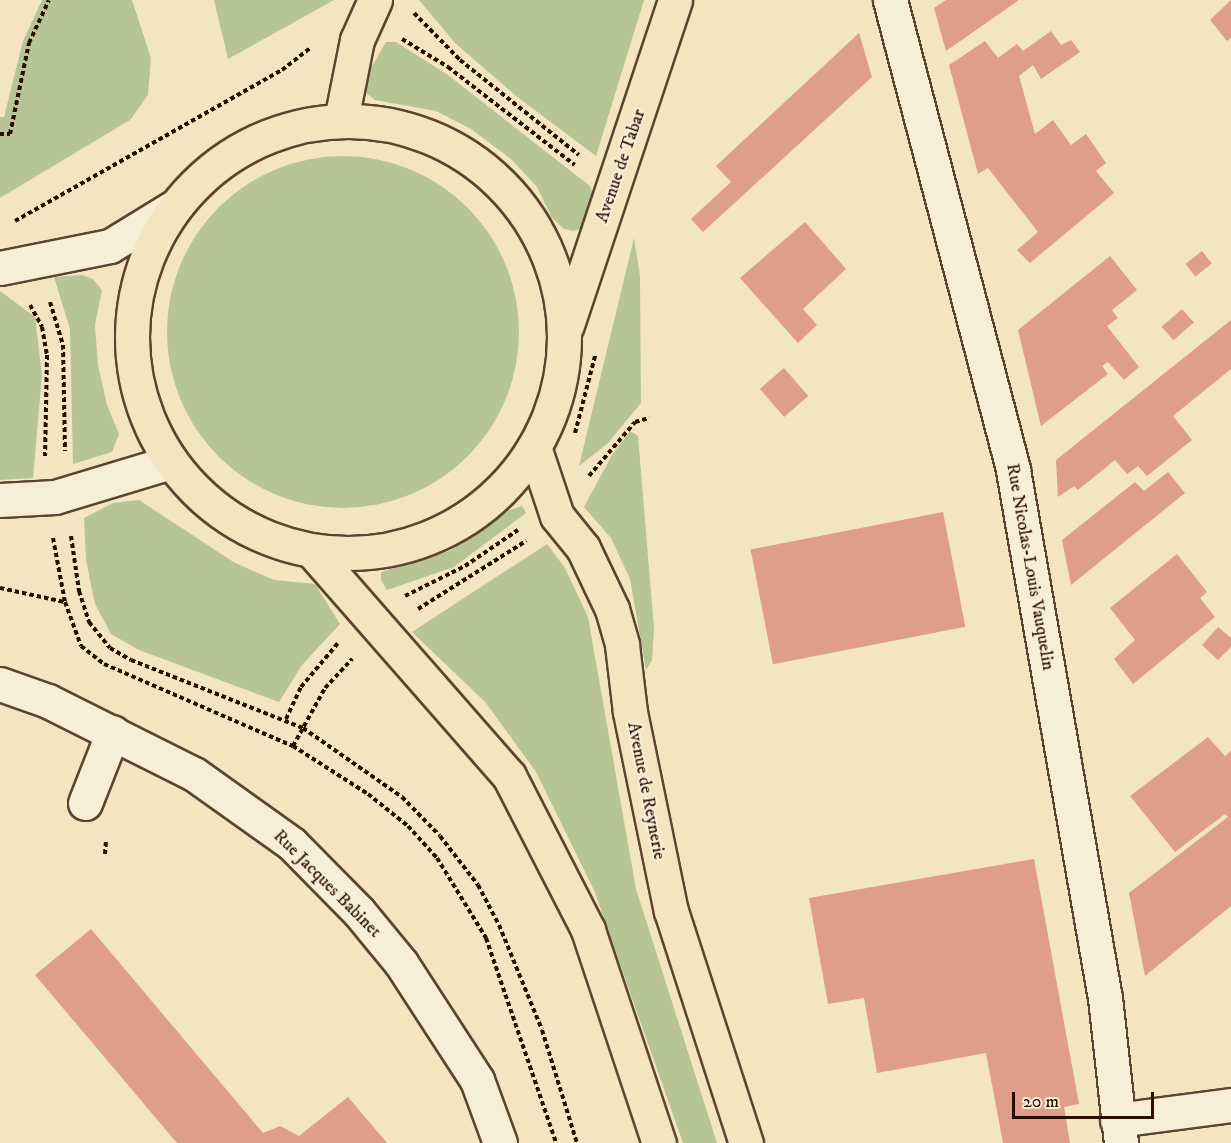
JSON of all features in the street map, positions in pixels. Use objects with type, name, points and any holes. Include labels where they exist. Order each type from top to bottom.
[{"type":"main road","points":[[341,120],[357,40],[375,0]]},
{"type":"main road","name":"Avenue de Tabar","points":[[565,332],[675,0]]},
{"type":"main road","points":[[341,120],[408,128],[471,158],[497,179],[520,205],[548,254],[561,298],[565,332],[557,392],[534,447],[491,500],[460,523],[425,539],[388,550],[351,554],[312,551],[280,544],[244,528],[192,488],[171,462],[141,401],[131,335],[143,268],[174,207],[226,158],[262,138],[300,126],[341,120]]},
{"type":"main road","name":"Avenue de Reynerie","points":[[534,447],[555,507],[584,548],[612,609],[622,645],[630,712],[671,911],[746,1143]]},
{"type":"main road","points":[[312,551],[378,623],[509,776],[546,842],[588,930],[659,1143]]},
{"type":"street","name":"Rue Nicolas-Louis Vauquelin","points":[[890,0],[1013,470],[1105,998],[1119,1132]]},
{"type":"street","points":[[13,265],[110,246],[174,207]]},
{"type":"street","points":[[0,500],[55,496],[171,462]]},
{"type":"street","name":"Rue Jacques Babinet","points":[[0,684],[48,701],[194,774],[292,844],[359,912],[401,963],[471,1071],[500,1143]]},
{"type":"street","points":[[85,803],[113,732]]},
{"type":"street","points":[[1119,1132],[1231,1105]]},
{"type":"path","points":[[0,134],[10,134],[29,42],[50,0]]},
{"type":"path","points":[[411,8],[427,30],[459,60],[615,183]]},
{"type":"path","points":[[12,223],[13,265],[42,327],[47,356],[55,496],[79,591],[97,634],[131,660],[286,719],[303,728],[402,797],[440,836],[478,885],[499,925],[543,1030],[577,1143]]},
{"type":"path","points":[[13,265],[58,319],[63,345],[55,496]]},
{"type":"path","points":[[293,746],[325,688],[378,623],[507,555],[635,422],[649,418]]},
{"type":"path","points":[[286,719],[301,687],[322,660],[555,507]]},
{"type":"path","points":[[0,588],[65,602]]},
{"type":"green space","points":[[42,0],[132,0],[151,58],[148,95],[130,120],[0,198],[0,117],[4,117],[23,41]]},
{"type":"green space","points":[[214,0],[334,0],[228,59]]},
{"type":"green space","points":[[419,0],[644,0],[596,156],[516,96],[455,43]]},
{"type":"green space","points":[[386,42],[396,42],[448,75],[590,186],[594,197],[583,228],[573,231],[564,229],[552,218],[537,187],[511,159],[471,129],[436,111],[375,100],[366,93],[368,73]]},
{"type":"green space","points":[[343,156],[377,159],[410,169],[455,196],[479,220],[506,265],[516,298],[519,332],[516,366],[506,399],[479,444],[455,468],[410,495],[377,505],[343,508],[309,505],[276,495],[231,468],[207,444],[180,399],[170,366],[167,332],[170,298],[180,265],[207,220],[231,196],[276,169],[309,159]]},
{"type":"green space","points":[[634,238],[640,276],[641,403],[608,443],[579,466]]},
{"type":"green space","points":[[82,275],[93,279],[102,290],[95,325],[98,365],[107,405],[119,434],[112,452],[73,464],[70,329],[54,277]]},
{"type":"green space","points":[[0,291],[35,317],[42,375],[33,478],[0,480]]},
{"type":"green space","points":[[630,431],[638,436],[654,629],[652,660],[646,670],[630,579],[611,538],[584,507],[612,455]]},
{"type":"green space","points":[[139,500],[235,563],[274,580],[315,584],[340,624],[302,665],[279,702],[139,650],[111,634],[95,604],[86,560],[84,518],[113,503]]},
{"type":"green space","points":[[522,506],[526,513],[454,567],[387,590],[381,580],[381,572],[450,551],[507,511]]},
{"type":"green space","points":[[547,544],[565,568],[588,617],[636,889],[717,1143],[683,1143],[594,890],[536,772],[486,703],[412,632]]},
{"type":"building","points":[[946,0],[1019,0],[946,51],[934,8]]},
{"type":"building","points":[[1231,0],[1231,38],[1227,41],[1210,20]]},
{"type":"building","points":[[1051,31],[1061,45],[1071,40],[1080,52],[1041,79],[1033,65],[1019,76],[1035,134],[1053,120],[1071,145],[1086,134],[1106,163],[1096,171],[1114,193],[1030,263],[1017,250],[1038,232],[988,168],[978,174],[949,65],[985,41],[998,58],[1017,44],[1023,51]]},
{"type":"building","points":[[859,33],[872,77],[703,232],[691,219],[731,182],[716,166]]},
{"type":"building","points":[[805,222],[846,269],[803,309],[817,325],[798,343],[740,278]]},
{"type":"building","points":[[1202,251],[1212,264],[1195,277],[1185,264]]},
{"type":"building","points":[[1110,256],[1137,290],[1112,310],[1118,318],[1107,326],[1139,367],[1124,380],[1108,362],[1102,366],[1108,374],[1041,426],[1018,330]]},
{"type":"building","points":[[1182,309],[1194,323],[1173,340],[1162,327]]},
{"type":"building","points":[[1231,320],[1231,369],[1173,416],[1192,440],[1147,476],[1138,466],[1127,474],[1115,460],[1078,490],[1074,486],[1058,497],[1056,460]]},
{"type":"building","points":[[784,368],[808,396],[784,417],[760,389]]},
{"type":"building","points":[[1168,472],[1185,493],[1071,585],[1062,540],[1135,482],[1144,491]]},
{"type":"building","points":[[943,512],[965,627],[773,664],[751,549]]},
{"type":"building","points":[[1177,554],[1207,592],[1200,598],[1215,617],[1133,684],[1114,659],[1135,640],[1110,608]]},
{"type":"building","points":[[1218,627],[1231,638],[1231,647],[1218,660],[1202,645]]},
{"type":"building","points":[[1208,737],[1225,756],[1231,751],[1231,906],[1145,976],[1129,893],[1228,817],[1225,814],[1175,852],[1130,796]]},
{"type":"building","points":[[1034,859],[1079,1104],[1064,1107],[1070,1143],[1003,1143],[986,1053],[877,1073],[864,998],[828,1004],[809,898]]},
{"type":"building","points":[[91,929],[263,1133],[280,1126],[299,1136],[348,1097],[387,1143],[177,1143],[35,975]]}]
